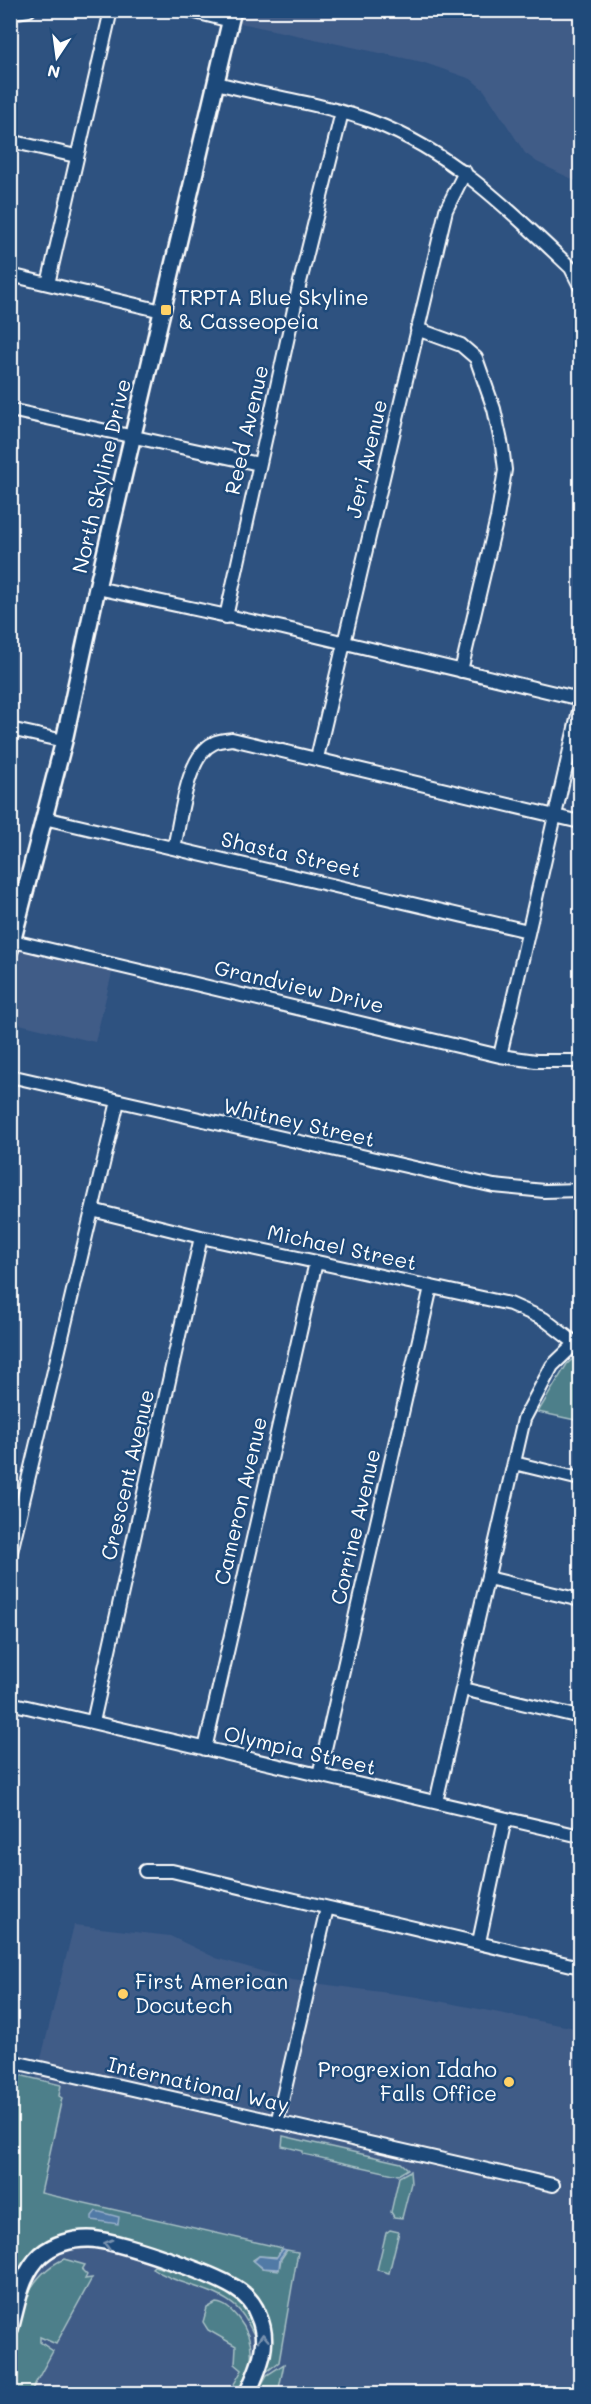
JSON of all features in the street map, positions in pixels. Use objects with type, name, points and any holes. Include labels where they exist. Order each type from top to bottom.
[{"type":"main road","name":"North Skyline Drive","points":[[11,944],[64,741],[232,16]]},
{"type":"main road","points":[[10,2329],[27,2272],[42,2254],[56,2246],[75,2240],[91,2239],[119,2246],[195,2269],[237,2289],[246,2297],[262,2325],[264,2344],[261,2362],[247,2394]]},
{"type":"street","points":[[10,13],[29,10]]},
{"type":"street","points":[[48,284],[111,10]]},
{"type":"street","points":[[187,10],[232,16]]},
{"type":"street","points":[[217,83],[342,112],[401,134],[465,171],[571,268],[580,285]]},
{"type":"street","name":"Reed Avenue","points":[[225,616],[300,282],[342,112]]},
{"type":"street","points":[[10,141],[76,156]]},
{"type":"street","name":"Jeri Avenue","points":[[318,758],[446,210],[465,171]]},
{"type":"street","points":[[10,275],[162,311]]},
{"type":"street","points":[[417,329],[461,345],[476,358],[494,409],[503,454],[505,470],[497,518],[461,671]]},
{"type":"street","points":[[10,410],[259,464]]},
{"type":"street","points":[[98,588],[580,699]]},
{"type":"street","points":[[500,1056],[580,706]]},
{"type":"street","points":[[10,729],[64,741]]},
{"type":"street","points":[[174,847],[192,767],[200,755],[213,743],[232,739],[580,822]]},
{"type":"street","name":"Shasta Street","points":[[44,818],[528,931]]},
{"type":"street","name":"Grandview Drive","points":[[11,944],[500,1056],[536,1061],[580,1061]]},
{"type":"street","name":"Whitney Street","points":[[10,1076],[494,1186],[544,1191],[580,1190]]},
{"type":"street","points":[[10,1556],[118,1101]]},
{"type":"street","name":"Michael Street","points":[[92,1210],[201,1237],[525,1309],[578,1341]]},
{"type":"street","name":"Crescent Avenue","points":[[93,1722],[201,1237]]},
{"type":"street","name":"Cameron Avenue","points":[[205,1749],[316,1262]]},
{"type":"street","name":"Corrine Avenue","points":[[319,1775],[431,1287]]},
{"type":"street","points":[[436,1802],[524,1419],[533,1397],[552,1366],[578,1341]]},
{"type":"street","points":[[514,1463],[580,1479]]},
{"type":"street","points":[[488,1578],[580,1600]]},
{"type":"street","points":[[462,1689],[580,1717]]},
{"type":"street","name":"Olympia Street","points":[[10,1703],[580,1836]]},
{"type":"street","points":[[479,1942],[505,1819]]},
{"type":"street","points":[[145,1871],[172,1871],[580,1967]]},
{"type":"street","points":[[277,2123],[327,1908]]},
{"type":"street","name":"International Way","points":[[10,2061],[553,2185]]},
{"type":"shaded area","points":[[233,10],[580,11],[580,183],[537,162],[525,153],[484,90],[471,79],[422,62],[231,21]]},
{"type":"shaded area","points":[[11,940],[114,965],[95,1042],[11,1022]]},
{"type":"shaded area","points":[[74,1925],[170,1936],[216,1958],[292,1980],[418,1997],[580,2029],[580,2393],[11,2394],[11,2073],[36,2079]]},
{"type":"shaded area","points":[[96,2211],[119,2217],[118,2224],[92,2220]]},
{"type":"shaded area","points":[[283,2249],[286,2250],[280,2258],[279,2269],[263,2268],[254,2261],[259,2256],[276,2258]]},
{"type":"green space","points":[[580,1353],[580,1421],[538,1412],[567,1364]]},
{"type":"green space","points":[[11,2073],[61,2085],[59,2096],[62,2098],[41,2193],[282,2248],[277,2257],[259,2256],[253,2260],[262,2268],[279,2270],[281,2259],[287,2250],[298,2252],[279,2362],[265,2373],[270,2348],[255,2299],[104,2238],[59,2242],[11,2307]]},
{"type":"green space","points":[[283,2136],[401,2163],[408,2169],[398,2175],[303,2154],[303,2151],[282,2146]]},
{"type":"green space","points":[[410,2171],[411,2183],[402,2218],[394,2217],[391,2212],[399,2177]]},
{"type":"green space","points":[[390,2230],[399,2232],[389,2273],[377,2270],[386,2233]]},
{"type":"green space","points":[[64,2259],[85,2265],[82,2270],[87,2275],[85,2279],[92,2278],[56,2344],[40,2337],[40,2342],[53,2351],[30,2393],[11,2394],[12,2356],[19,2317],[25,2299],[47,2269]]},
{"type":"green space","points":[[154,2266],[197,2278],[225,2289],[247,2308],[254,2321],[256,2339],[243,2314],[227,2300],[162,2274],[152,2268]]},
{"type":"green space","points":[[216,2303],[226,2306],[238,2318],[251,2346],[251,2365],[240,2393],[229,2393],[242,2370],[235,2364],[236,2346],[208,2330],[203,2322],[207,2308]]},
{"type":"green space","points":[[284,2364],[278,2393],[257,2393],[267,2375]]},
{"type":"place","name":"TRPTA Blue Skyline & Casseopeia","points":[[166,310]]},
{"type":"place","name":"First American Docutech","points":[[123,1994]]},
{"type":"place","name":"Progrexion Idaho Falls Office","points":[[509,2082]]}]
